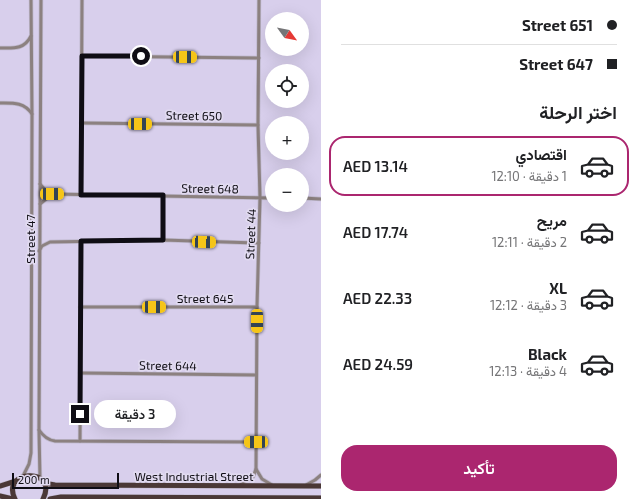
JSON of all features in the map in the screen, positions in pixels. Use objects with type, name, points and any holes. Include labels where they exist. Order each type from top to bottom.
[{"type":"main road","name":"West Industrial Street","points":[[23,476],[34,475],[42,481],[55,485],[321,486]]},
{"type":"main road","points":[[0,486],[16,481],[23,476]]},
{"type":"main road","points":[[0,496],[14,499],[13,491],[16,481]]},
{"type":"main road","points":[[42,481],[45,492],[43,499]]},
{"type":"main road","name":"West Industrial Street","points":[[50,499],[61,497],[321,498]]},
{"type":"street","name":"Street 47","points":[[23,476],[29,464],[31,453],[32,0]]},
{"type":"street","name":"Street 47","points":[[41,0],[39,430],[42,481]]},
{"type":"street","points":[[81,195],[82,0]]},
{"type":"street","name":"Street 44","points":[[256,469],[257,307],[260,198],[258,125],[259,0]]},
{"type":"street","points":[[0,48],[21,47],[32,35]]},
{"type":"street","points":[[82,56],[259,58]]},
{"type":"street","points":[[0,103],[22,104],[32,115]]},
{"type":"street","name":"Street 650","points":[[82,123],[258,125]]},
{"type":"street","points":[[39,184],[52,194]]},
{"type":"street","points":[[40,204],[45,198],[52,194]]},
{"type":"street","name":"Street 648","points":[[52,194],[265,198]]},
{"type":"street","points":[[316,198],[321,194]]},
{"type":"street","points":[[163,195],[163,240]]},
{"type":"street","points":[[309,198],[321,199]]},
{"type":"street","points":[[39,251],[42,246],[50,242],[163,240],[259,243]]},
{"type":"street","points":[[80,441],[81,241]]},
{"type":"street","name":"Street 645","points":[[80,307],[257,307]]},
{"type":"street","name":"Street 644","points":[[80,373],[256,375]]},
{"type":"street","points":[[39,430],[51,441],[256,442]]},
{"type":"street","points":[[256,469],[262,479],[275,486]]},
{"type":"street","points":[[237,486],[250,480],[256,469]]},
{"type":"street","points":[[303,486],[321,475]]},
{"type":"shaded area","points":[[0,0],[321,0],[321,499],[0,499]]},
{"type":"route","points":[[80,414],[81,241],[163,240],[163,195],[81,195],[82,56],[141,56]]}]
